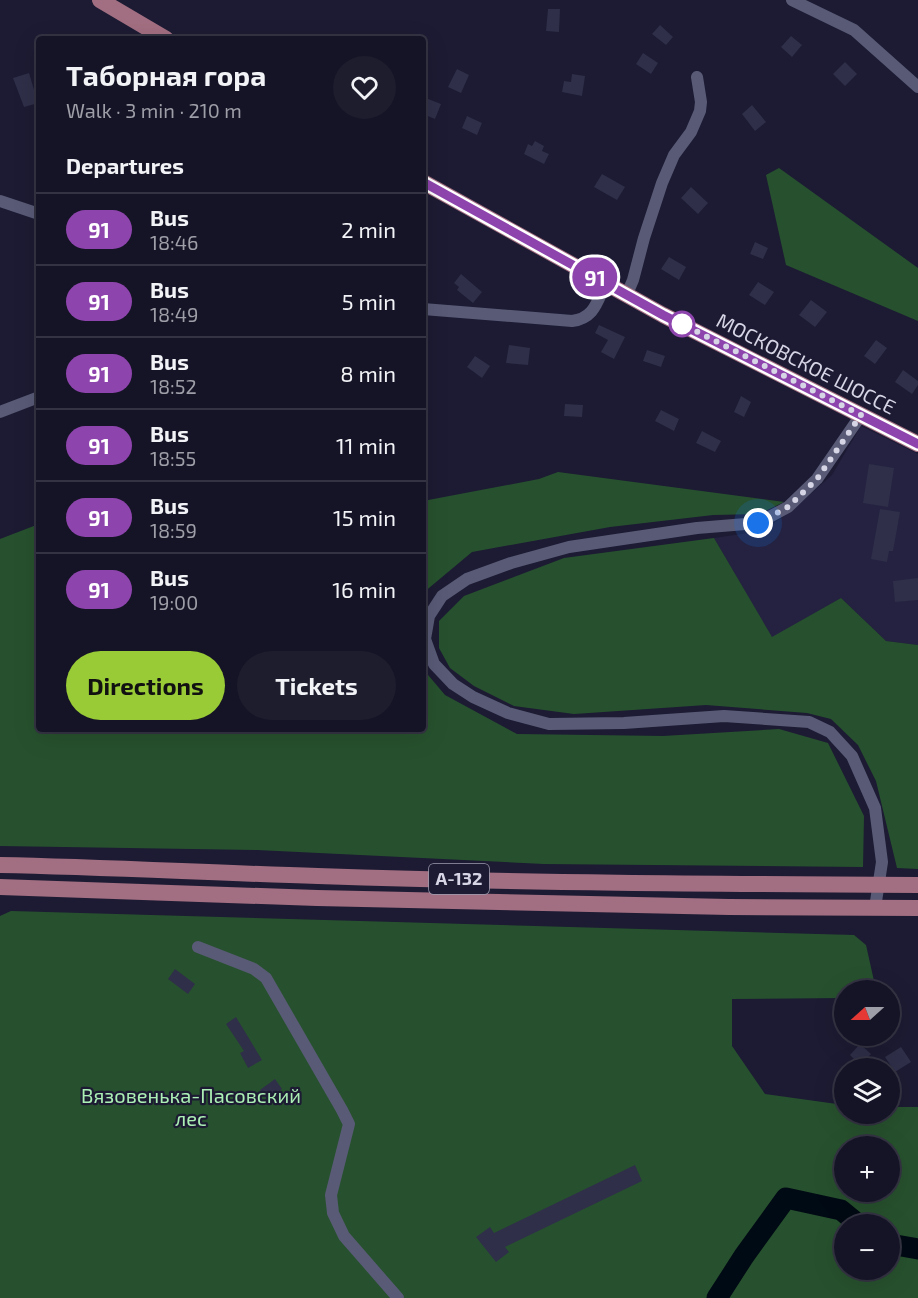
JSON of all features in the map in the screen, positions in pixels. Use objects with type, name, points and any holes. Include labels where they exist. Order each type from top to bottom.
[{"type":"main road","points":[[100,0],[161,36]]},
{"type":"main road","name":"МОСКОВСКОЕ ШОССЕ","points":[[426,184],[728,348],[918,444]]},
{"type":"main road","name":"А-132","points":[[0,865],[84,866],[319,877],[723,885],[918,885]]},
{"type":"main road","name":"А-132","points":[[0,887],[340,899],[729,907],[918,908]]},
{"type":"street","points":[[792,0],[854,30],[918,87]]},
{"type":"street","points":[[627,294],[662,183],[674,155],[691,132],[700,111],[697,77]]},
{"type":"street","points":[[0,201],[36,213]]},
{"type":"street","points":[[426,309],[581,320],[590,315],[606,283]]},
{"type":"street","points":[[0,412],[36,399]]},
{"type":"street","points":[[426,633],[429,616],[442,596],[467,579],[512,563],[569,547],[697,528],[758,523],[788,507],[817,479],[861,415]]},
{"type":"street","points":[[426,642],[434,664],[453,684],[473,697],[508,713],[549,724],[624,723],[724,716],[809,722],[830,732],[852,756],[874,808],[882,862],[875,908]]},
{"type":"street","points":[[198,947],[254,969],[266,978],[342,1110],[349,1125],[331,1195],[333,1213],[344,1236],[398,1298]]},
{"type":"shaded area","points":[[861,426],[918,454],[918,645],[886,641],[841,598],[772,638],[714,538],[762,531],[790,512],[832,475]]},
{"type":"green space","points":[[779,168],[918,268],[918,321],[786,265],[766,175]]},
{"type":"green space","points":[[558,472],[784,502],[759,514],[713,515],[610,527],[472,552],[426,590],[426,500],[539,479]]},
{"type":"green space","points":[[36,525],[36,732],[426,732],[426,673],[445,695],[517,734],[663,736],[779,729],[828,743],[864,816],[863,867],[544,864],[257,850],[0,846],[0,539]]},
{"type":"green space","points":[[714,538],[772,637],[841,598],[886,641],[918,645],[918,869],[897,868],[876,781],[858,745],[831,719],[807,713],[706,705],[574,714],[514,706],[474,686],[450,668],[439,648],[439,621],[464,596],[564,558]]},
{"type":"green space","name":"Вязовенька-Пасовский лес","points":[[11,911],[854,935],[866,945],[874,980],[834,980],[834,998],[732,999],[732,1046],[765,1094],[834,1104],[834,1124],[900,1124],[900,1107],[918,1107],[918,1298],[0,1298],[0,916]]},
{"type":"building","points":[[548,9],[560,9],[559,32],[546,31]]},
{"type":"building","points":[[660,25],[673,37],[666,45],[652,34]]},
{"type":"building","points":[[791,36],[802,45],[792,57],[781,47]]},
{"type":"building","points":[[643,53],[658,63],[651,74],[636,64]]},
{"type":"building","points":[[845,62],[857,74],[845,86],[833,74]]},
{"type":"building","points":[[457,69],[469,75],[461,93],[448,87]]},
{"type":"building","points":[[29,73],[36,104],[24,107],[13,78]]},
{"type":"building","points":[[572,74],[585,76],[582,96],[562,92],[564,81],[571,82]]},
{"type":"building","points":[[426,98],[441,104],[435,119],[426,115]]},
{"type":"building","points":[[752,105],[766,122],[755,131],[742,114]]},
{"type":"building","points":[[467,116],[482,123],[477,135],[462,128]]},
{"type":"building","points":[[535,141],[544,146],[542,151],[549,154],[544,164],[524,154],[528,144],[532,146]]},
{"type":"building","points":[[602,174],[625,187],[617,200],[594,187]]},
{"type":"building","points":[[691,187],[708,203],[698,214],[681,198]]},
{"type":"building","points":[[755,242],[768,248],[763,259],[750,254]]},
{"type":"building","points":[[669,257],[686,267],[679,280],[661,269]]},
{"type":"building","points":[[461,274],[482,292],[473,303],[457,290],[459,287],[454,283]]},
{"type":"building","points":[[758,282],[774,292],[765,305],[749,295]]},
{"type":"building","points":[[811,300],[827,312],[815,327],[799,315]]},
{"type":"building","points":[[599,325],[625,337],[614,359],[601,352],[608,340],[595,333]]},
{"type":"building","points":[[876,340],[887,348],[875,364],[864,356]]},
{"type":"building","points":[[509,345],[530,348],[528,365],[506,363]]},
{"type":"building","points":[[647,350],[665,356],[661,367],[643,361]]},
{"type":"building","points":[[475,356],[490,366],[482,378],[467,367]]},
{"type":"building","points":[[903,370],[918,381],[912,394],[895,382]]},
{"type":"building","points":[[741,396],[751,402],[744,417],[734,412]]},
{"type":"building","points":[[565,404],[583,405],[582,417],[564,416]]},
{"type":"building","points":[[661,410],[679,419],[674,431],[655,421]]},
{"type":"building","points":[[702,431],[721,441],[715,452],[696,443]]},
{"type":"building","points":[[869,464],[894,468],[888,507],[863,503]]},
{"type":"building","points":[[880,509],[900,512],[893,551],[889,551],[887,562],[871,559]]},
{"type":"building","points":[[918,578],[918,600],[895,602],[893,581]]},
{"type":"building","points":[[175,969],[195,984],[188,994],[168,979]]},
{"type":"building","points":[[236,1017],[262,1060],[248,1068],[240,1053],[244,1051],[226,1024]]},
{"type":"building","points":[[858,1046],[862,1046],[871,1054],[867,1058],[853,1058],[850,1055]]},
{"type":"building","points":[[901,1047],[911,1062],[900,1069],[900,1058],[885,1057]]},
{"type":"building","points":[[275,1079],[282,1089],[268,1101],[260,1090]]},
{"type":"building","points":[[635,1165],[642,1181],[505,1247],[509,1252],[496,1262],[476,1237],[490,1227],[494,1233]]},
{"type":"waterway","points":[[717,1298],[786,1198],[841,1210],[846,1214]]},
{"type":"waterway","points":[[900,1246],[918,1249]]},
{"type":"bus line","name":"91","points":[[426,184],[663,315],[918,444]]},
{"type":"route","points":[[682,324],[680,323],[861,415],[817,479],[788,507],[758,523]]}]
